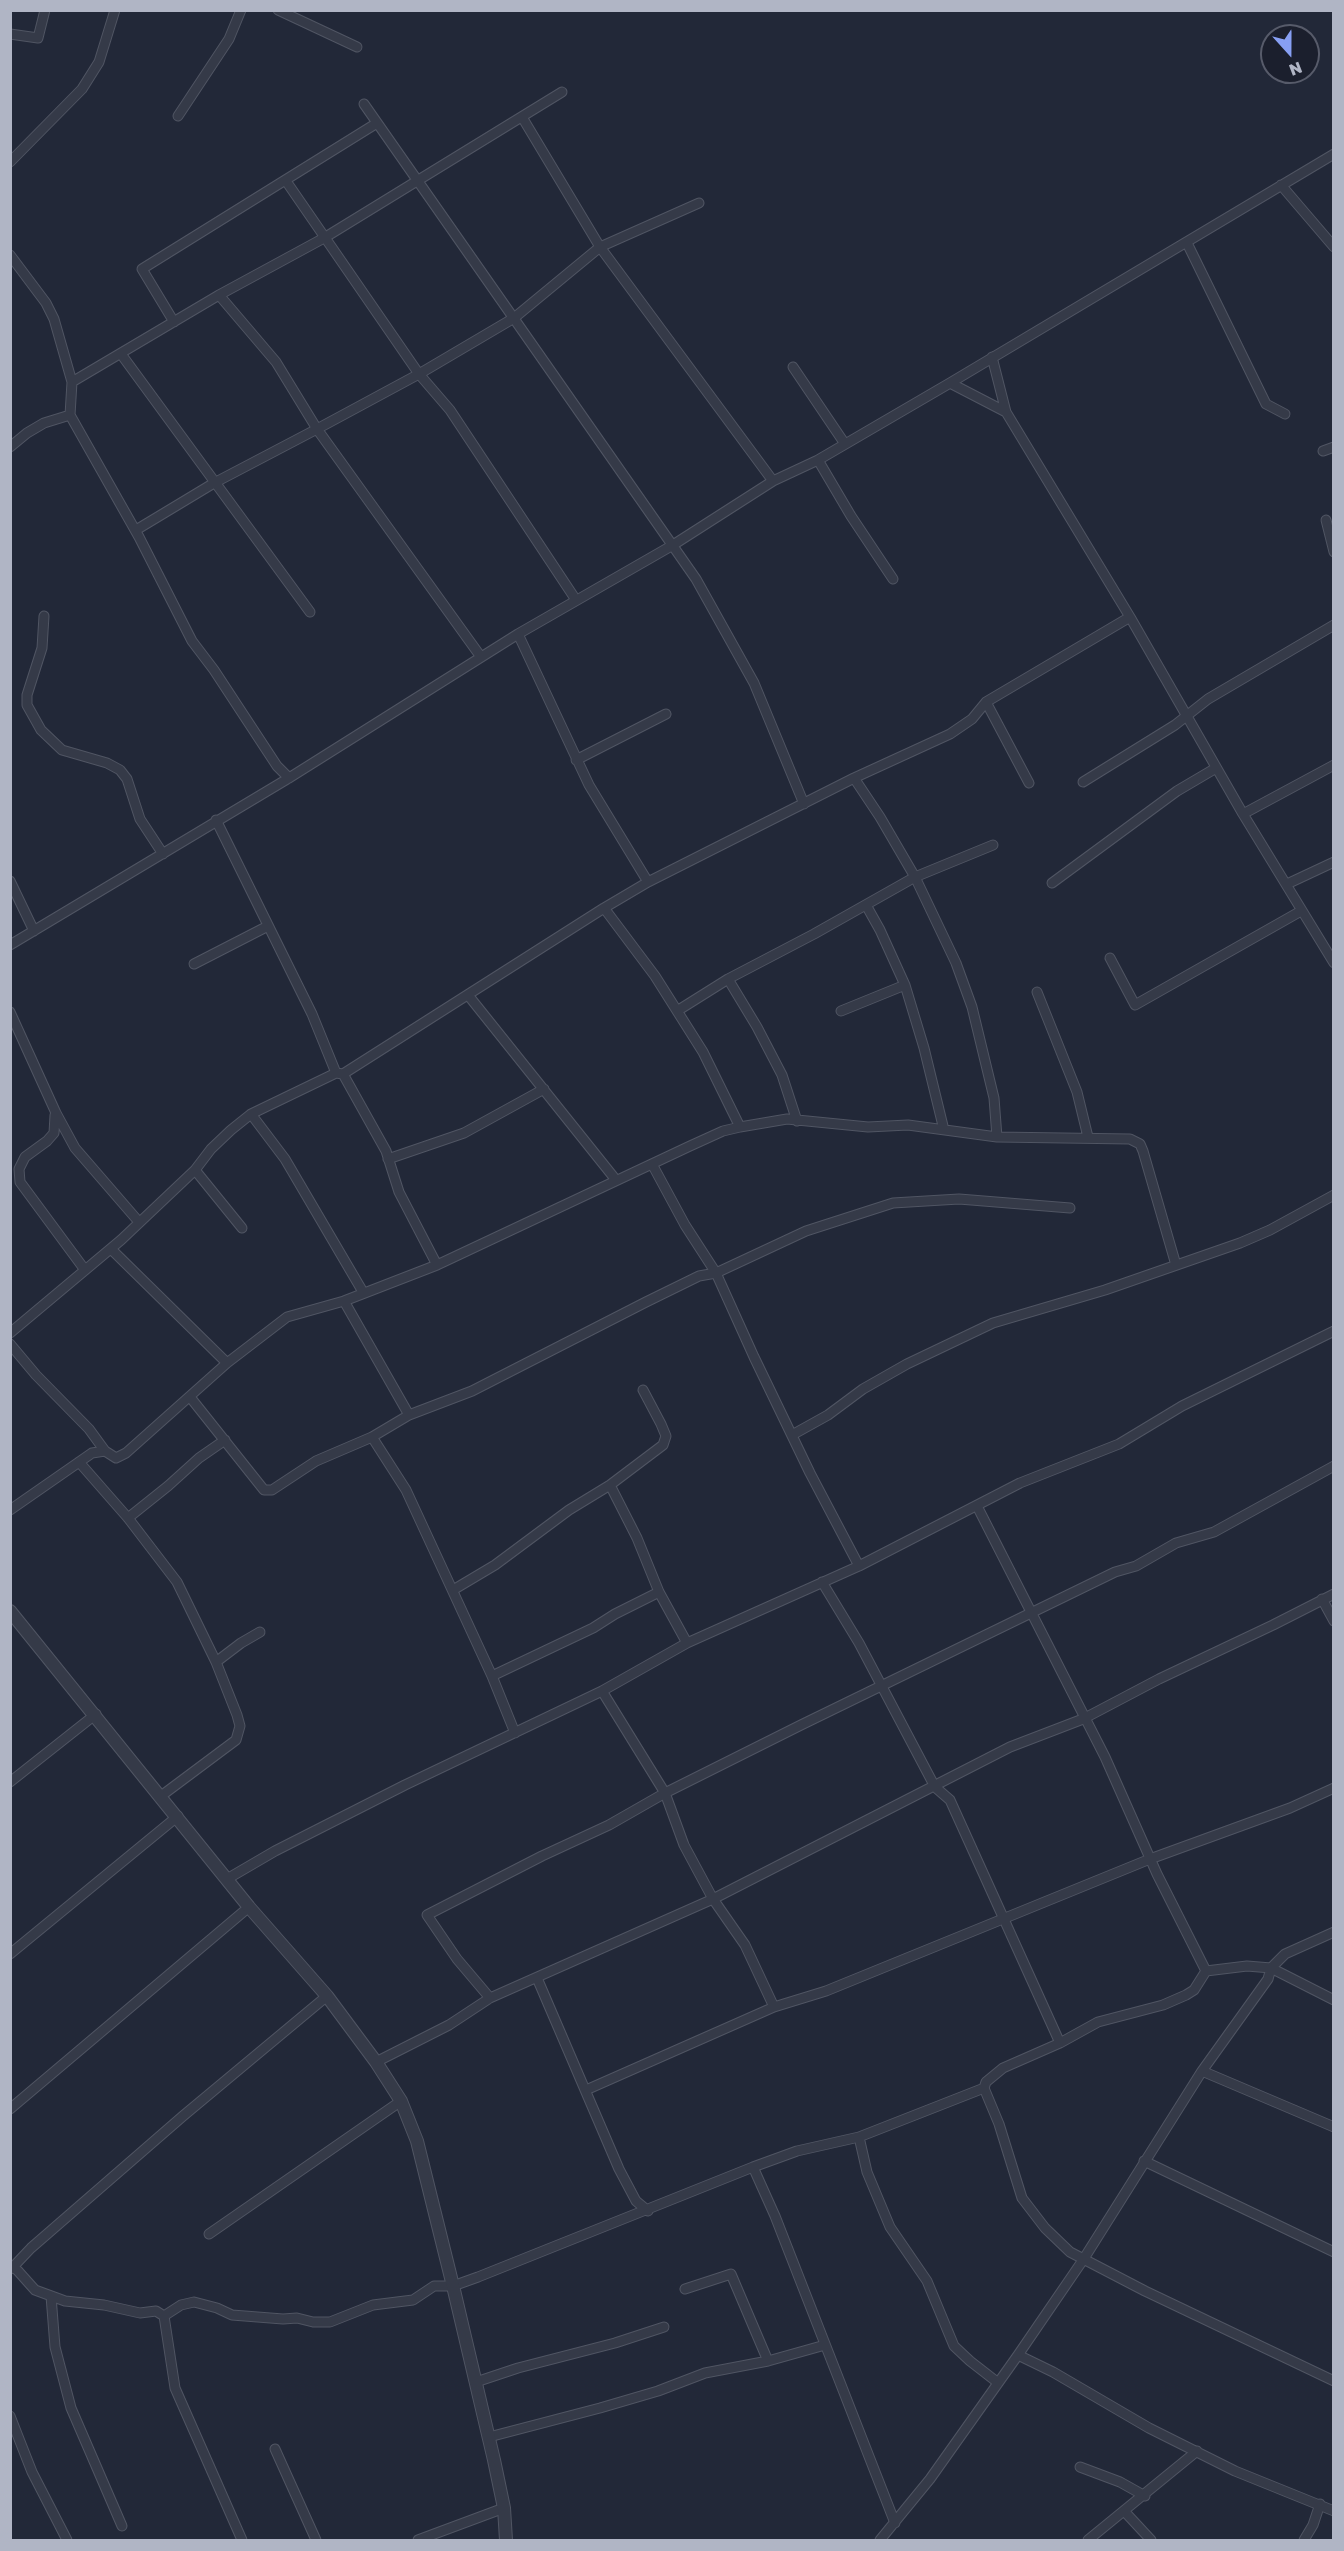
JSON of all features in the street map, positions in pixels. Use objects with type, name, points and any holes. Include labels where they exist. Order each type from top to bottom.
[{"type":"street","points":[[10,34],[38,38],[45,10]]},
{"type":"street","points":[[10,162],[82,89],[99,62],[115,10]]},
{"type":"street","points":[[178,116],[230,39],[241,10]]},
{"type":"street","points":[[278,10],[357,47]]},
{"type":"street","points":[[72,382],[219,295],[324,238],[562,92]]},
{"type":"street","points":[[364,104],[696,579],[754,683],[804,804]]},
{"type":"street","points":[[522,117],[600,247],[773,481]]},
{"type":"street","points":[[174,322],[142,269],[377,123]]},
{"type":"street","points":[[10,945],[289,778],[518,634],[673,545],[773,481],[818,460],[1334,154]]},
{"type":"street","points":[[286,181],[419,374],[450,410],[576,600]]},
{"type":"street","points":[[1281,185],[1334,247]]},
{"type":"street","points":[[136,531],[214,483],[419,374],[514,318],[600,247],[699,203]]},
{"type":"street","points":[[1187,243],[1266,404],[1285,414]]},
{"type":"street","points":[[10,255],[46,303],[54,319],[72,382],[70,415],[136,531],[192,641],[214,670],[277,766],[289,778]]},
{"type":"street","points":[[219,295],[276,362],[317,429],[481,657]]},
{"type":"street","points":[[121,354],[310,612]]},
{"type":"street","points":[[992,357],[1006,412],[1130,617],[1243,814],[1334,963]]},
{"type":"street","points":[[793,367],[845,444]]},
{"type":"street","points":[[950,383],[1006,412]]},
{"type":"street","points":[[10,447],[44,423],[70,415]]},
{"type":"street","points":[[1323,451],[1334,447]]},
{"type":"street","points":[[818,460],[851,516],[893,579]]},
{"type":"street","points":[[1326,520],[1334,552]]},
{"type":"street","points":[[44,616],[42,648],[27,695],[27,705],[41,730],[62,750],[107,763],[120,770],[127,779],[140,819],[163,854]]},
{"type":"street","points":[[10,1333],[111,1249],[195,1170],[211,1149],[251,1114],[340,1074],[648,882],[854,778],[950,734],[972,719],[986,702],[1130,617]]},
{"type":"street","points":[[1083,782],[1175,725],[1208,699],[1334,625]]},
{"type":"street","points":[[518,634],[576,760],[648,882]]},
{"type":"street","points":[[986,702],[1029,783]]},
{"type":"street","points":[[576,760],[666,714]]},
{"type":"street","points":[[1243,814],[1334,765]]},
{"type":"street","points":[[1052,883],[1177,791],[1216,768]]},
{"type":"street","points":[[854,778],[880,817],[915,878],[956,963],[972,1007],[994,1098],[997,1137]]},
{"type":"street","points":[[216,820],[340,1074],[388,1159],[399,1192],[437,1264]]},
{"type":"street","points":[[677,1011],[728,979],[915,878],[993,845]]},
{"type":"street","points":[[1287,884],[1334,862]]},
{"type":"street","points":[[10,881],[34,931]]},
{"type":"street","points":[[866,905],[905,985],[924,1048],[944,1130]]},
{"type":"street","points":[[604,908],[656,976],[718,1079],[740,1127]]},
{"type":"street","points":[[1110,958],[1135,1005],[1301,911]]},
{"type":"street","points":[[194,964],[268,926]]},
{"type":"street","points":[[728,979],[782,1075],[797,1121]]},
{"type":"street","points":[[841,1011],[905,985]]},
{"type":"street","points":[[1037,992],[1077,1092],[1088,1137]]},
{"type":"street","points":[[468,994],[616,1180]]},
{"type":"street","points":[[10,1012],[56,1113],[75,1148],[139,1222]]},
{"type":"street","points":[[388,1159],[464,1133],[543,1089]]},
{"type":"street","points":[[56,1113],[54,1133],[25,1157],[19,1169],[20,1182],[85,1270]]},
{"type":"street","points":[[251,1114],[285,1159],[363,1292]]},
{"type":"street","points":[[10,1344],[89,1429],[105,1451],[116,1458],[126,1453],[227,1363],[287,1317],[344,1301],[437,1264],[723,1131],[788,1119],[868,1127],[908,1125],[997,1137],[1130,1139],[1140,1144],[1176,1265]]},
{"type":"street","points":[[652,1164],[685,1225],[716,1273],[754,1358],[859,1566]]},
{"type":"street","points":[[195,1170],[242,1228]]},
{"type":"street","points":[[792,1435],[828,1415],[863,1389],[908,1364],[993,1323],[1056,1306],[1270,1230],[1334,1195]]},
{"type":"street","points":[[190,1397],[264,1490],[272,1490],[316,1461],[372,1437],[409,1415],[472,1391],[699,1276],[716,1273],[806,1231],[893,1203],[959,1199],[1070,1208]]},
{"type":"street","points":[[111,1249],[227,1363]]},
{"type":"street","points":[[344,1301],[409,1415]]},
{"type":"street","points":[[227,1879],[275,1851],[424,1775],[602,1691],[687,1643],[859,1566],[1020,1483],[1119,1444],[1182,1406],[1334,1331]]},
{"type":"street","points":[[453,1590],[495,1565],[663,1445],[666,1436],[664,1430],[643,1390]]},
{"type":"street","points":[[372,1437],[406,1490],[492,1676],[515,1733]]},
{"type":"street","points":[[128,1518],[199,1458],[225,1440]]},
{"type":"street","points":[[10,1510],[92,1453],[105,1451]]},
{"type":"street","points":[[79,1462],[128,1518],[177,1582],[216,1662],[237,1714],[239,1734],[236,1740],[161,1796]]},
{"type":"street","points":[[490,1998],[457,1959],[427,1915],[542,1856],[609,1825],[665,1793],[1115,1572],[1136,1566],[1176,1543],[1214,1532],[1334,1466]]},
{"type":"street","points":[[610,1485],[637,1538],[659,1592],[687,1643]]},
{"type":"street","points":[[977,1506],[1083,1719],[1105,1757],[1150,1860],[1206,1971]]},
{"type":"street","points":[[822,1582],[859,1642],[936,1786],[950,1800],[1060,2043]]},
{"type":"street","points":[[492,1676],[593,1628],[659,1592]]},
{"type":"street","points":[[376,2062],[449,2025],[490,1998],[713,1899],[1010,1747],[1083,1719],[1334,1593]]},
{"type":"street","points":[[1322,1599],[1334,1621]]},
{"type":"street","points":[[10,1611],[96,1714],[249,1906],[327,1996],[376,2062],[401,2101],[417,2141],[476,2382],[504,2508],[506,2541]]},
{"type":"street","points":[[216,1662],[260,1632]]},
{"type":"street","points":[[602,1691],[665,1793],[684,1845],[713,1899],[745,1945],[774,2007]]},
{"type":"street","points":[[10,1782],[96,1714]]},
{"type":"street","points":[[586,2090],[774,2007],[826,1991],[1150,1860],[1235,1830],[1334,1788]]},
{"type":"street","points":[[10,1954],[178,1816]]},
{"type":"street","points":[[10,2109],[249,1906]]},
{"type":"street","points":[[880,2541],[964,2433],[1018,2355],[1083,2259],[1202,2071],[1268,1979],[1271,1968],[1285,1954],[1334,1932]]},
{"type":"street","points":[[1206,1971],[1247,1966],[1271,1968],[1334,2000]]},
{"type":"street","points":[[1206,1971],[1194,1990],[1186,1995],[1163,2005],[1098,2022],[1060,2043],[1003,2068],[986,2082],[984,2088],[999,2124],[1010,2168],[1022,2198],[1045,2228],[1070,2252],[1334,2381]]},
{"type":"street","points":[[537,1978],[619,2169],[636,2201],[648,2211]]},
{"type":"street","points":[[242,2541],[175,2388],[164,2316],[156,2311],[140,2313],[104,2305],[64,2301],[34,2290],[12,2268],[31,2248],[183,2116],[327,1996]]},
{"type":"street","points":[[1202,2071],[1334,2127]]},
{"type":"street","points":[[164,2316],[181,2305],[194,2302],[232,2315],[297,2318],[321,2323],[346,2317],[373,2305],[406,2302],[434,2286],[453,2286],[797,2151],[859,2137],[984,2088]]},
{"type":"street","points":[[209,2234],[401,2101]]},
{"type":"street","points":[[859,2137],[867,2172],[890,2227],[927,2281],[954,2346],[998,2382]]},
{"type":"street","points":[[1144,2161],[1334,2252]]},
{"type":"street","points":[[753,2168],[775,2216],[895,2523]]},
{"type":"street","points":[[635,2216],[636,2201]]},
{"type":"street","points":[[685,2289],[731,2274],[768,2361]]},
{"type":"street","points":[[51,2296],[55,2347],[70,2408],[122,2526]]},
{"type":"street","points":[[476,2382],[664,2327]]},
{"type":"street","points":[[489,2437],[658,2391],[705,2373],[768,2361],[825,2345]]},
{"type":"street","points":[[1018,2355],[1053,2372],[1149,2428],[1235,2470],[1334,2511]]},
{"type":"street","points":[[10,2415],[32,2472],[66,2541]]},
{"type":"street","points":[[275,2449],[316,2541]]},
{"type":"street","points":[[1088,2541],[1197,2451]]},
{"type":"street","points":[[1080,2467],[1120,2482],[1145,2496]]},
{"type":"street","points":[[1304,2541],[1313,2525],[1320,2504]]},
{"type":"street","points":[[418,2541],[504,2508]]},
{"type":"street","points":[[1125,2512],[1151,2541]]}]
